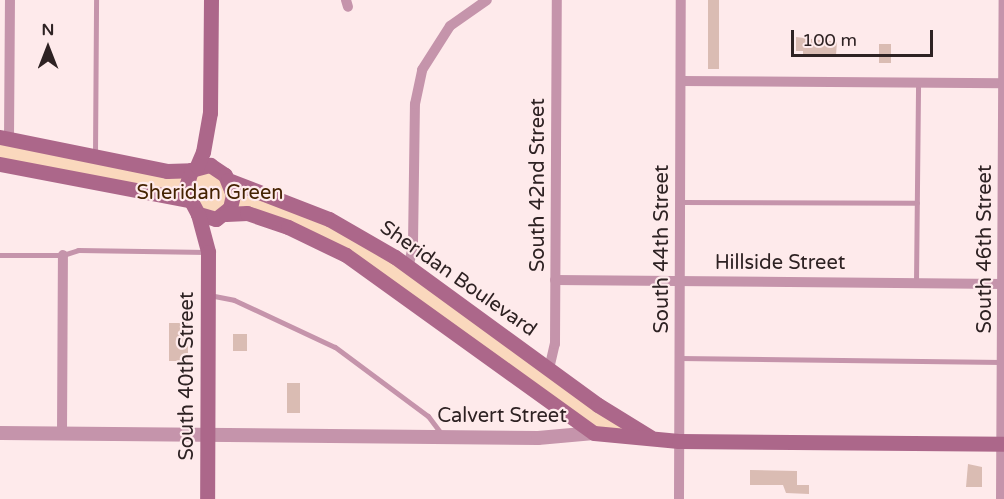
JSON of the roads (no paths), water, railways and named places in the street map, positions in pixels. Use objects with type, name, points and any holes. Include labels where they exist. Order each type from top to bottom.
[{"type":"main road","points":[[211,0],[210,113],[215,159],[224,175],[232,201],[224,215]]},
{"type":"main road","points":[[210,113],[203,152],[185,185],[188,200],[198,214],[212,219],[224,215],[247,213],[346,255],[594,434]]},
{"type":"main road","points":[[5,138],[167,171],[210,165],[224,175]]},
{"type":"main road","points":[[0,164],[188,200]]},
{"type":"main road","name":"Sheridan Boulevard","points":[[224,175],[329,219],[409,265],[549,369],[650,437]]},
{"type":"main road","name":"South 40th Street","points":[[198,214],[208,252],[207,499]]},
{"type":"main road","name":"South 40th Street","points":[[208,252],[214,229],[224,215]]},
{"type":"main road","name":"Calvert Street","points":[[594,434],[679,441],[1003,444]]},
{"type":"street","points":[[5,138],[10,0]]},
{"type":"street","points":[[409,265],[415,104],[422,70],[450,26],[487,0]]},
{"type":"street","name":"South 42nd Street","points":[[549,369],[555,344],[557,0]]},
{"type":"street","name":"South 44th Street","points":[[679,499],[681,0]]},
{"type":"street","name":"South 46th Street","points":[[1001,499],[1004,0]]},
{"type":"street","points":[[681,81],[1003,83]]},
{"type":"street","points":[[62,433],[63,255]]},
{"type":"street","name":"Hillside Street","points":[[555,280],[1003,284]]},
{"type":"street","name":"Calvert Street","points":[[0,433],[443,437],[568,437],[594,434]]},
{"type":"lane","points":[[95,157],[96,0]]},
{"type":"lane","points":[[916,282],[918,82]]},
{"type":"lane","points":[[680,202],[917,203]]},
{"type":"lane","points":[[0,255],[63,255],[78,249],[208,252]]},
{"type":"lane","points":[[209,295],[242,303],[335,347],[428,416],[440,427],[443,437]]},
{"type":"lane","points":[[679,358],[1003,362]]},
{"type":"park label","name":"Sheridan Green","points":[[210,193]]}]
